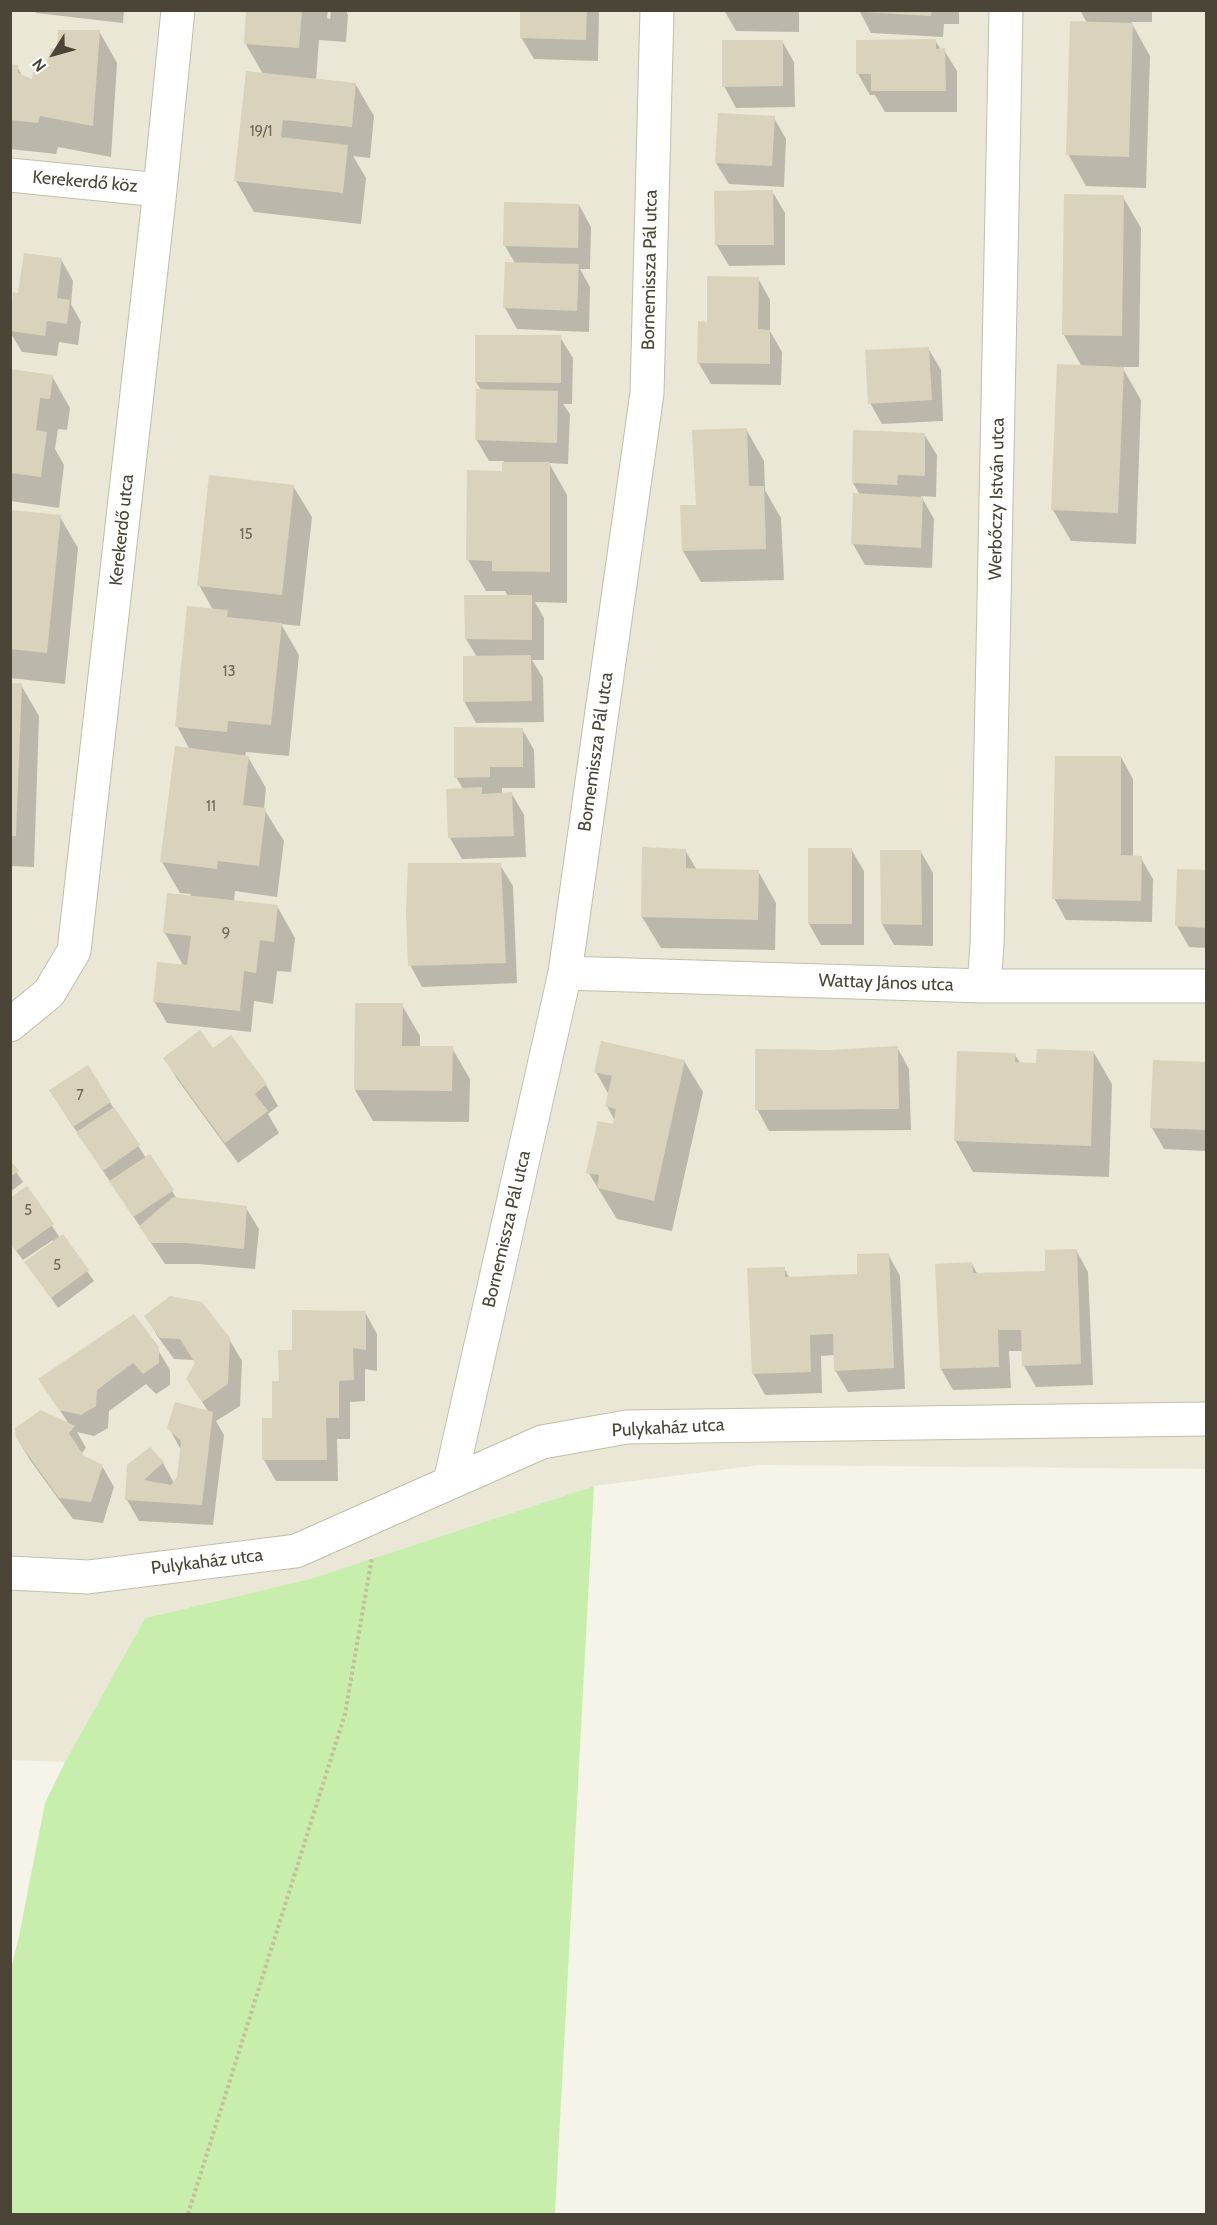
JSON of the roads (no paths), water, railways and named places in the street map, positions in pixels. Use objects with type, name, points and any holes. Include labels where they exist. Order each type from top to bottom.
[{"type":"street","name":"Kerekerdő utca","points":[[10,1025],[49,993],[74,951],[178,10]]},
{"type":"street","name":"Bornemissza Pál utca","points":[[450,1482],[565,973],[647,393],[657,10]]},
{"type":"street","name":"Werbőczy István utca","points":[[984,986],[988,910],[1006,10]]},
{"type":"street","name":"Kerekerdő köz","points":[[10,175],[160,189]]},
{"type":"street","name":"Wattay János utca","points":[[565,973],[984,986],[1206,986]]},
{"type":"street","name":"Pulykaház utca","points":[[10,1573],[88,1576],[296,1551],[542,1442],[627,1427],[1206,1419]]}]
